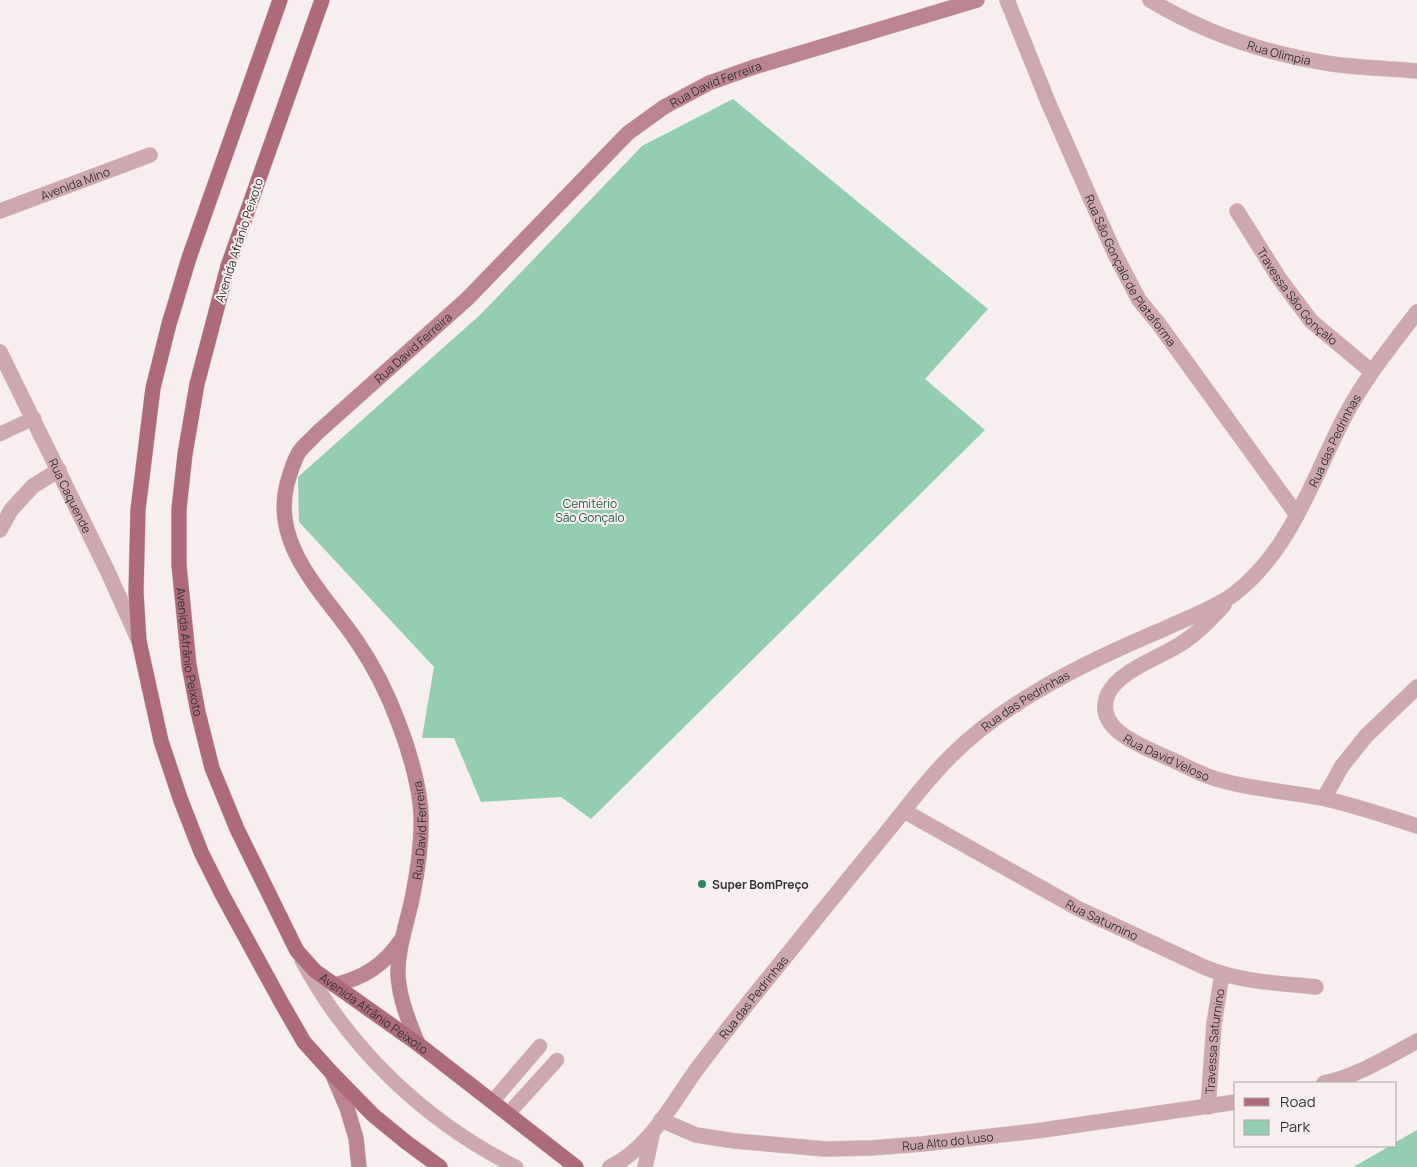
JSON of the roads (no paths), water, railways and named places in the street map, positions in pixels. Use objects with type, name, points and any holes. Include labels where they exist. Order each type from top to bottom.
[{"type":"main road","points":[[280,0],[189,258],[169,324],[153,388],[144,446],[138,510],[136,592],[138,640],[161,741],[180,798],[202,852],[248,943],[304,1042],[373,1115],[440,1167]]},
{"type":"main road","name":"Avenida Afrânio Peixoto","points":[[322,0],[228,266],[197,384],[185,454],[179,509],[179,565],[188,655],[198,712],[212,768],[237,830],[296,951],[315,971],[418,1044],[576,1167]]},
{"type":"main road","name":"Rua David Ferreira","points":[[418,1044],[404,1011],[398,975],[402,939],[413,895],[419,854],[421,815],[413,766],[399,724],[380,679],[357,641],[304,570],[286,530],[283,510],[285,490],[290,470],[299,452],[467,299],[628,133],[664,107],[709,83],[754,67],[977,0]]},
{"type":"main road","name":"Rua David Ferreira","points":[[334,985],[350,981],[380,965],[402,939]]},
{"type":"main road","points":[[331,1072],[347,1108],[356,1138],[359,1167]]},
{"type":"street","name":"Rua São Gonçalo de Plataforma","points":[[1007,0],[1044,94],[1097,216],[1139,300],[1158,322],[1297,515]]},
{"type":"street","name":"Rua Olimpia","points":[[1150,0],[1240,42],[1326,63],[1417,71]]},
{"type":"street","name":"Avenida Mino","points":[[0,211],[150,155]]},
{"type":"street","name":"Travessa São Gonçalo","points":[[1237,211],[1279,278],[1311,320],[1371,371]]},
{"type":"street","name":"Rua das Pedrinhas","points":[[610,1167],[638,1149],[766,981],[951,755],[989,722],[1074,669],[1204,611],[1234,594],[1263,566],[1281,542],[1297,515],[1346,414],[1371,371],[1417,312]]},
{"type":"street","name":"Rua Caquende","points":[[0,352],[108,572],[138,640]]},
{"type":"street","points":[[0,530],[11,510],[33,486],[58,470]]},
{"type":"street","name":"Rua David Veloso","points":[[1234,594],[1202,628],[1179,645],[1128,673],[1115,684],[1108,695],[1105,708],[1107,718],[1113,727],[1122,735],[1209,776],[1234,783],[1324,798],[1417,826]]},
{"type":"street","points":[[1324,798],[1342,766],[1366,736],[1417,687]]},
{"type":"street","name":"Rua Saturnino","points":[[904,811],[1079,909],[1222,974],[1258,981],[1316,987]]},
{"type":"street","name":"Travessa Saturnino","points":[[1208,1107],[1214,1024],[1222,974]]},
{"type":"street","points":[[1328,1082],[1376,1063],[1417,1041]]},
{"type":"street","name":"Rua Alto do Luso","points":[[657,1126],[735,1141],[825,1149],[871,1148],[1036,1131],[1234,1102]]},
{"type":"street","name":"Rua das Pedrinhas","points":[[645,1167],[657,1126]]},
{"type":"lane","points":[[0,434],[34,418]]},
{"type":"lane","points":[[296,951],[331,1009],[380,1068],[422,1106],[449,1127],[475,1145],[516,1167]]},
{"type":"lane","points":[[492,1102],[540,1046]]},
{"type":"lane","points":[[508,1114],[557,1060]]},
{"type":"place","name":"Super BomPreço","points":[[702,884]]},
{"type":"park label","name":"Cemitério São Gonçalo","points":[[590,510]]}]
